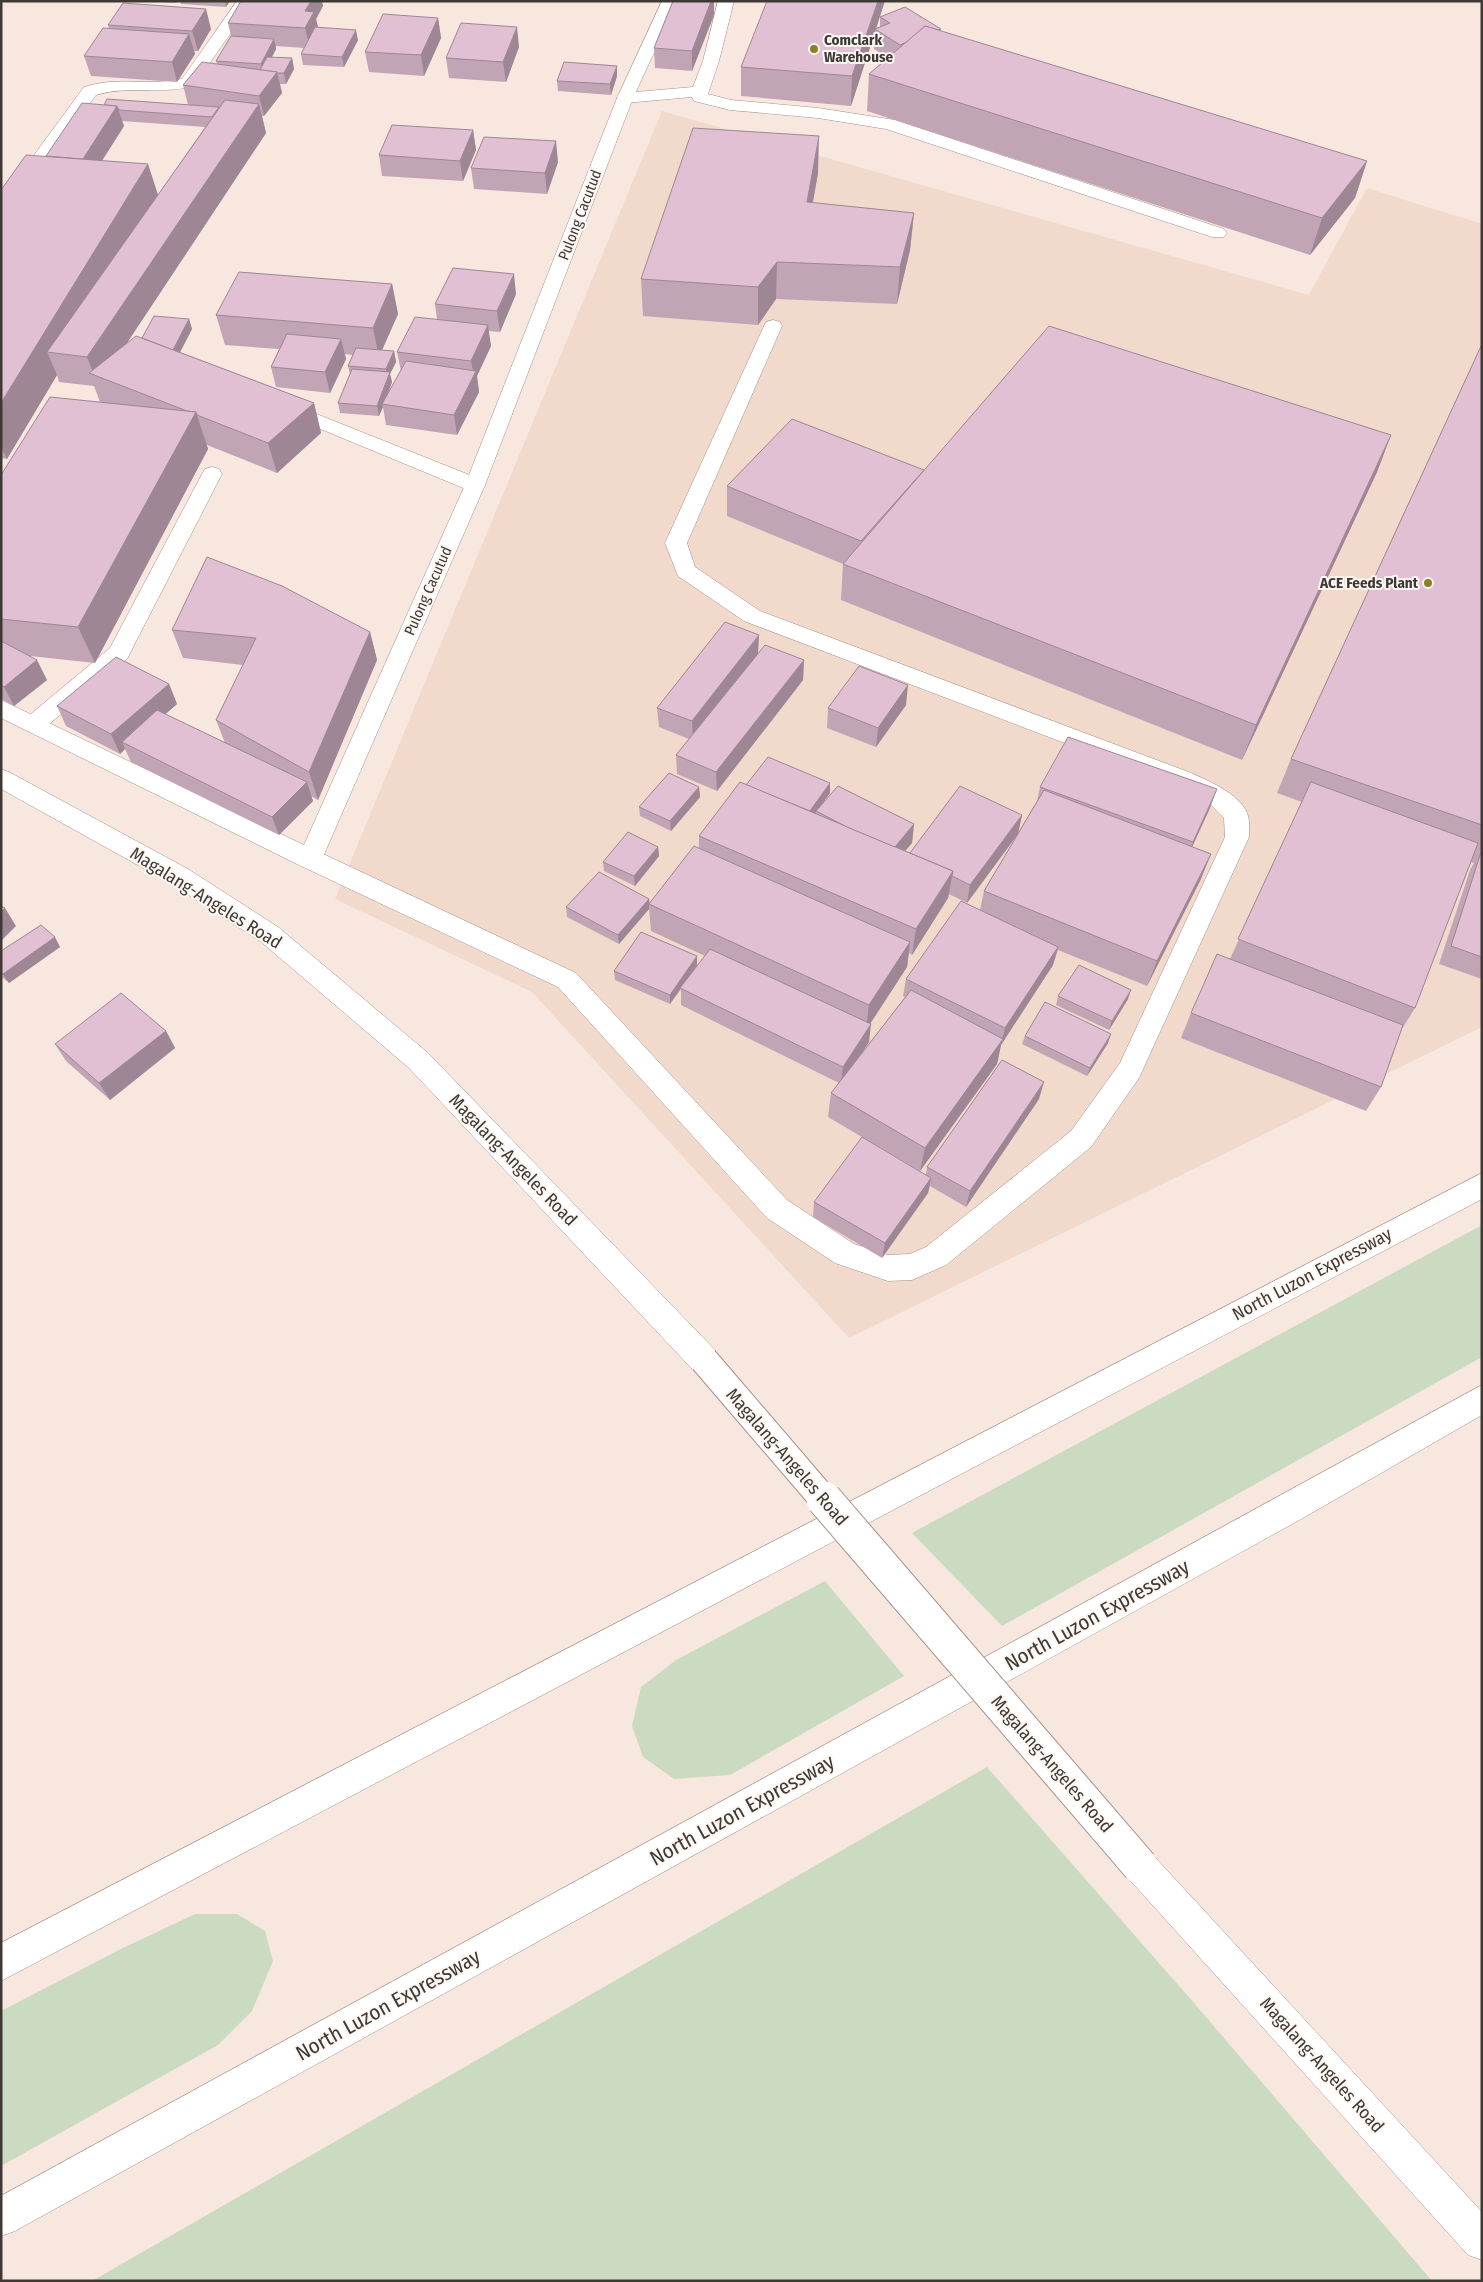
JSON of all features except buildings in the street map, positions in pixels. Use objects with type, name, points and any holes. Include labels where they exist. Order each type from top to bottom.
[{"type":"main road","points":[[1,213],[90,91],[103,85],[176,87],[188,84],[245,1]]},
{"type":"main road","name":"Pulong Cacutud","points":[[310,859],[475,485],[625,98],[670,1]]},
{"type":"main road","points":[[726,1],[711,61],[700,91],[700,97],[730,105],[818,114],[889,124],[1218,233]]},
{"type":"main road","points":[[625,98],[700,91]]},
{"type":"main road","points":[[1,708],[310,859],[567,980],[777,1209],[845,1254],[888,1268],[912,1266],[936,1256],[1081,1139],[1130,1070],[1237,837],[1236,815],[1213,793],[1178,777],[752,616],[686,572],[676,543],[690,508],[773,326]]},
{"type":"main road","points":[[266,400],[475,485]]},
{"type":"main road","points":[[34,724],[56,702],[106,666],[119,652],[212,474]]},
{"type":"main road","name":"Magalang-Angeles Road","points":[[1,778],[179,876],[269,934],[418,1060],[704,1360],[1140,1866],[1482,2241]]},
{"type":"main road","name":"North Luzon Expressway","points":[[1,1963],[1482,1185]]},
{"type":"main road","name":"North Luzon Expressway","points":[[1,2218],[1275,1517],[1482,1399]]},
{"type":"shaded area","name":"ACE Feeds Plant","points":[[662,111],[1309,295],[1367,188],[1482,224],[1482,1027],[849,1338],[532,992],[335,899]]},
{"type":"green space","points":[[1482,1225],[1482,1357],[1002,1626],[912,1533]]},
{"type":"green space","points":[[825,1581],[904,1676],[730,1775],[674,1779],[643,1757],[632,1726],[641,1687],[676,1660]]},
{"type":"green space","points":[[987,1767],[1194,2003],[1432,2281],[92,2281]]},
{"type":"green space","points":[[195,1914],[237,1914],[265,1931],[273,1961],[252,2011],[218,2045],[1,2166],[1,2011],[121,1949]]},
{"type":"place","name":"Comclark Warehouse","points":[[814,49]]},
{"type":"place","name":"ACE Feeds Plant","points":[[1428,583]]}]
